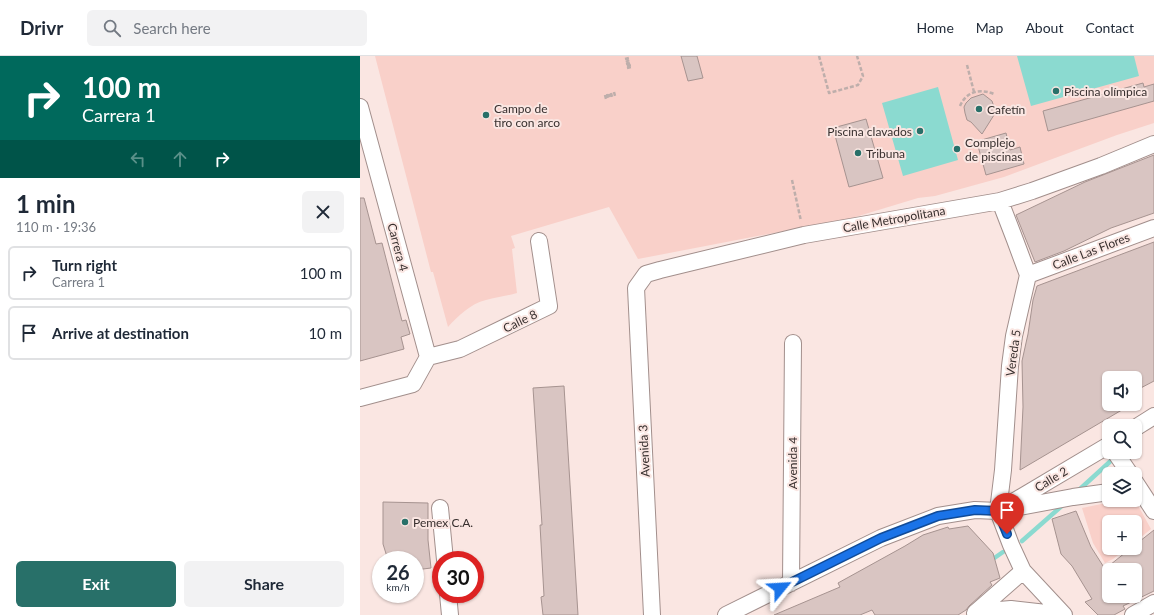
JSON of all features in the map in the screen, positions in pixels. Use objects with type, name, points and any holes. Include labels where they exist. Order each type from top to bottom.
[{"type":"street","name":"Carrera 4","points":[[360,107],[428,357]]},
{"type":"street","name":"Calle Metropolitana","points":[[636,288],[646,274],[660,270],[804,236],[1000,201],[1101,166],[1154,144]]},
{"type":"street","points":[[1000,201],[1028,275]]},
{"type":"street","name":"Calle Las Flores","points":[[1028,275],[1154,228]]},
{"type":"street","name":"Calle 8","points":[[428,357],[460,350],[549,306],[538,241]]},
{"type":"street","name":"Vereda 5","points":[[998,511],[1013,344],[1028,275]]},
{"type":"street","name":"Avenida 3","points":[[636,288],[652,615]]},
{"type":"street","name":"Avenida 4","points":[[791,582],[793,343]]},
{"type":"street","points":[[360,398],[413,384],[428,357]]},
{"type":"street","points":[[1142,424],[1154,416]]},
{"type":"street","name":"Calle 2","points":[[998,511],[1102,449]]},
{"type":"street","points":[[726,615],[881,538],[938,516],[975,510],[998,511],[1102,493]]},
{"type":"street","points":[[1142,494],[1154,511]]},
{"type":"street","points":[[440,508],[444,551]]},
{"type":"street","points":[[998,511],[1023,571],[1064,615]]},
{"type":"street","points":[[974,614],[1023,571]]},
{"type":"street","points":[[449,603],[450,615]]},
{"type":"street","points":[[1133,615],[1154,603]]},
{"type":"street","points":[[974,614],[1011,609],[1064,615]]},
{"type":"path","points":[[819,56],[829,93],[858,85],[863,76],[856,56]]},
{"type":"path","points":[[967,65],[974,92]]},
{"type":"path","points":[[960,106],[968,95],[974,92],[994,94]]},
{"type":"path","points":[[792,180],[804,236]]},
{"type":"shaded area","points":[[375,56],[1154,56],[1154,123],[1117,135],[1004,177],[935,196],[918,198],[852,218],[638,259],[609,207],[511,236],[515,248],[512,249],[517,293],[475,304],[460,315],[448,327],[433,272],[431,272]]},
{"type":"shaded area","points":[[1102,504],[1102,507],[1139,507],[1151,529],[1142,536],[1142,515],[1102,515],[1102,555],[1118,555],[1105,563],[1093,543],[1082,508]]},
{"type":"water","name":"Piscina olímpica","points":[[1017,56],[1134,56],[1139,76],[1031,106]]},
{"type":"water","name":"Piscina clavados","points":[[938,87],[958,160],[903,176],[882,103]]},
{"type":"building","points":[[681,56],[697,56],[703,78],[688,81]]},
{"type":"building","points":[[1143,83],[1144,87],[1154,84],[1154,101],[1048,131],[1043,111]]},
{"type":"building","points":[[983,94],[992,101],[995,110],[994,115],[982,134],[971,122],[967,120],[964,107],[971,98]]},
{"type":"building","name":"Tribuna","points":[[866,119],[883,178],[849,187],[833,128]]},
{"type":"building","points":[[1006,133],[1010,150],[1020,147],[1024,164],[986,175],[978,141]]},
{"type":"building","points":[[1154,155],[1154,213],[1111,228],[1064,251],[1035,262],[1016,215],[1085,182]]},
{"type":"building","points":[[360,198],[364,198],[376,244],[382,243],[402,321],[406,320],[410,334],[401,337],[404,349],[360,361]]},
{"type":"building","points":[[1154,242],[1154,381],[1142,387],[1142,371],[1102,371],[1102,411],[1120,411],[1107,419],[1102,419],[1102,422],[1020,470],[1023,407],[1022,361],[1037,286]]},
{"type":"building","points":[[564,386],[578,615],[543,615],[541,597],[544,596],[540,525],[542,525],[533,388]]},
{"type":"building","name":"Pemex C.A.","points":[[383,502],[428,503],[428,540],[431,568],[424,569],[424,551],[385,551],[383,544]]},
{"type":"building","points":[[1076,511],[1091,547],[1102,564],[1102,603],[1129,603],[1123,606],[1125,609],[1114,615],[1098,615],[1085,602],[1092,599],[1072,566],[1061,554],[1052,519]]},
{"type":"building","points":[[968,526],[993,553],[1000,578],[990,582],[992,585],[966,610],[958,615],[875,615],[872,610],[860,615],[774,615],[840,587],[838,583],[923,535],[948,527],[949,529]]},
{"type":"building","points":[[1154,530],[1154,591],[1142,597],[1142,563],[1112,563],[1122,555],[1142,555],[1142,539]]},
{"type":"waterway","points":[[1080,489],[1113,459]]},
{"type":"waterway","points":[[1022,541],[1064,504]]},
{"type":"waterway","points":[[990,561],[1003,552]]},
{"type":"place","name":"Piscina olímpica","points":[[1056,91]]},
{"type":"place","name":"Cafetín","points":[[979,109]]},
{"type":"place","name":"Campo de tiro con arco","points":[[486,115]]},
{"type":"place","name":"Piscina clavados","points":[[920,131]]},
{"type":"place","name":"Complejo de piscinas","points":[[957,149]]},
{"type":"place","name":"Tribuna","points":[[858,153]]},
{"type":"place","name":"Pemex C.A.","points":[[405,522]]},
{"type":"route","points":[[780,588],[881,538],[938,516],[975,510],[998,511],[1007,534]]}]
